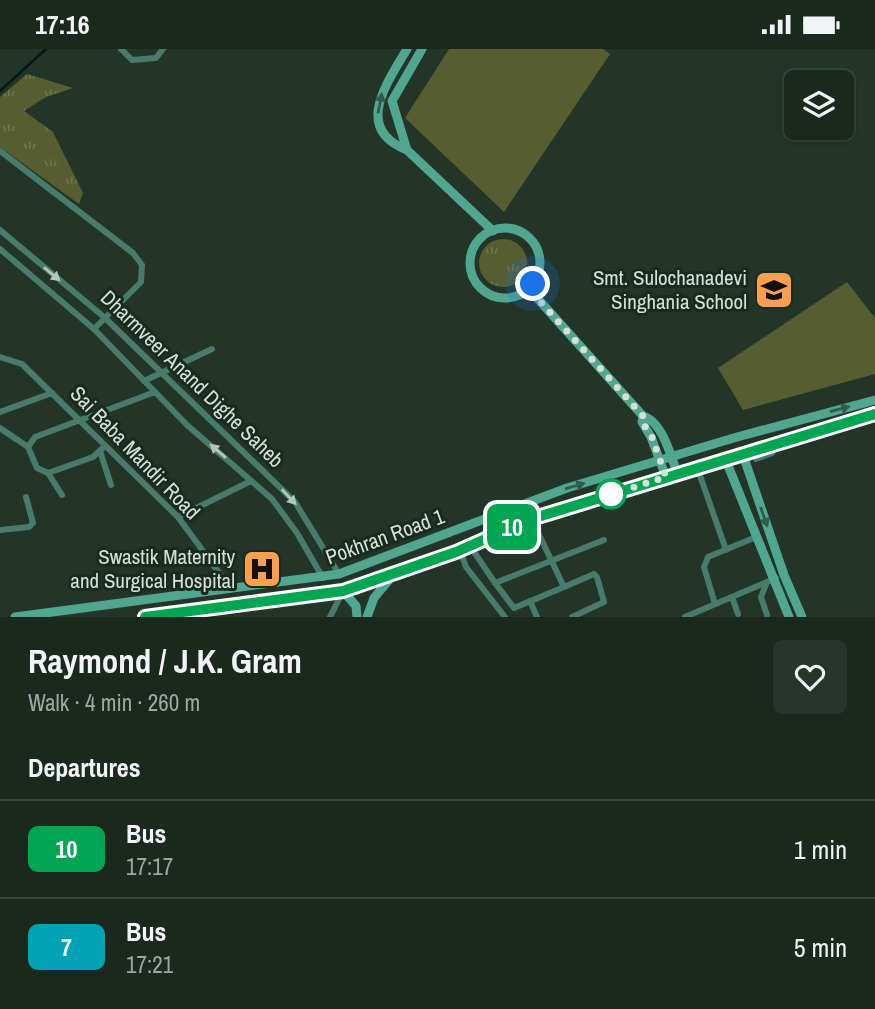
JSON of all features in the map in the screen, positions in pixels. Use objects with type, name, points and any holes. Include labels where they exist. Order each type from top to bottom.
[{"type":"main road","points":[[407,49],[378,99],[377,112],[390,143],[407,150],[493,231]]},
{"type":"main road","points":[[407,150],[393,101],[422,49]]},
{"type":"main road","points":[[512,229],[533,242],[540,267],[537,279],[529,289],[505,298],[487,293],[478,284],[472,273],[472,254],[482,238],[493,231],[512,229]]},
{"type":"main road","points":[[529,289],[643,416],[650,418],[661,433],[677,473]]},
{"type":"main road","name":"Pokhran Road 1","points":[[15,617],[339,574],[524,502],[875,400]]},
{"type":"main road","name":"Pokhran Road 1","points":[[145,617],[343,591],[458,552],[531,519],[742,452],[772,451],[817,431],[875,414]]},
{"type":"main road","points":[[643,416],[642,422],[666,477]]},
{"type":"main road","points":[[814,416],[817,431]]},
{"type":"main road","points":[[742,452],[784,575],[803,617]]},
{"type":"main road","points":[[725,458],[756,537],[769,580],[789,617]]},
{"type":"main road","points":[[367,617],[374,598],[395,574]]},
{"type":"main road","points":[[343,591],[356,606],[357,617]]},
{"type":"street","points":[[121,49],[132,60],[156,58],[163,49]]},
{"type":"street","points":[[0,151],[133,253],[142,265],[141,282],[93,329]]},
{"type":"street","name":"Dharmveer Anand Dighe Saheb","points":[[0,230],[104,317],[295,502],[339,574]]},
{"type":"street","name":"Dharmveer Anand Dighe Saheb","points":[[0,249],[93,329],[187,425],[272,499],[291,524],[323,578]]},
{"type":"street","points":[[144,381],[212,349]]},
{"type":"street","name":"Sai Baba Mandir Road","points":[[0,357],[22,364],[78,419],[103,449],[178,517],[231,589]]},
{"type":"street","points":[[28,447],[35,437],[155,392]]},
{"type":"street","points":[[0,412],[52,393]]},
{"type":"street","points":[[0,428],[28,447],[37,468],[48,474],[62,495]]},
{"type":"street","points":[[48,474],[93,457],[103,449],[111,485]]},
{"type":"street","points":[[755,459],[772,451]]},
{"type":"street","points":[[697,467],[726,549]]},
{"type":"street","points":[[178,517],[251,481]]},
{"type":"street","points":[[0,530],[29,527],[33,523],[26,497]]},
{"type":"street","points":[[524,502],[564,587]]},
{"type":"street","points":[[715,604],[704,565],[708,557],[756,537]]},
{"type":"street","points":[[495,583],[604,540]]},
{"type":"street","points":[[470,546],[514,608],[595,575],[605,599],[603,604],[572,617]]},
{"type":"street","points":[[458,552],[505,617]]},
{"type":"street","points":[[685,617],[784,575]]},
{"type":"street","points":[[766,615],[761,597],[769,580]]},
{"type":"street","points":[[330,617],[343,591]]},
{"type":"street","points":[[173,597],[174,613]]},
{"type":"street","points":[[732,597],[738,614]]},
{"type":"street","points":[[530,601],[537,617]]},
{"type":"green space","points":[[449,49],[603,49],[610,54],[504,212],[405,118]]},
{"type":"green space","points":[[27,74],[73,88],[46,97],[24,111],[53,132],[83,193],[79,204],[0,147],[0,97]]},
{"type":"green space","points":[[503,239],[520,246],[527,263],[520,280],[503,287],[486,280],[479,263],[486,246]]},
{"type":"green space","points":[[847,282],[875,318],[875,374],[743,410],[718,368]]},
{"type":"waterway","points":[[0,91],[46,49]]},
{"type":"bus line","name":"10","points":[[145,617],[343,591],[456,552],[531,519],[742,452],[875,414]]},
{"type":"place","name":"Smt. Sulochanadevi Singhania School","points":[[774,290]]},
{"type":"place","name":"Swastik Maternity and Surgical Hospital","points":[[262,569]]},
{"type":"route","points":[[533,284],[529,289],[622,389],[643,416],[642,422],[652,437],[661,461],[666,477],[603,497],[611,494]]}]
